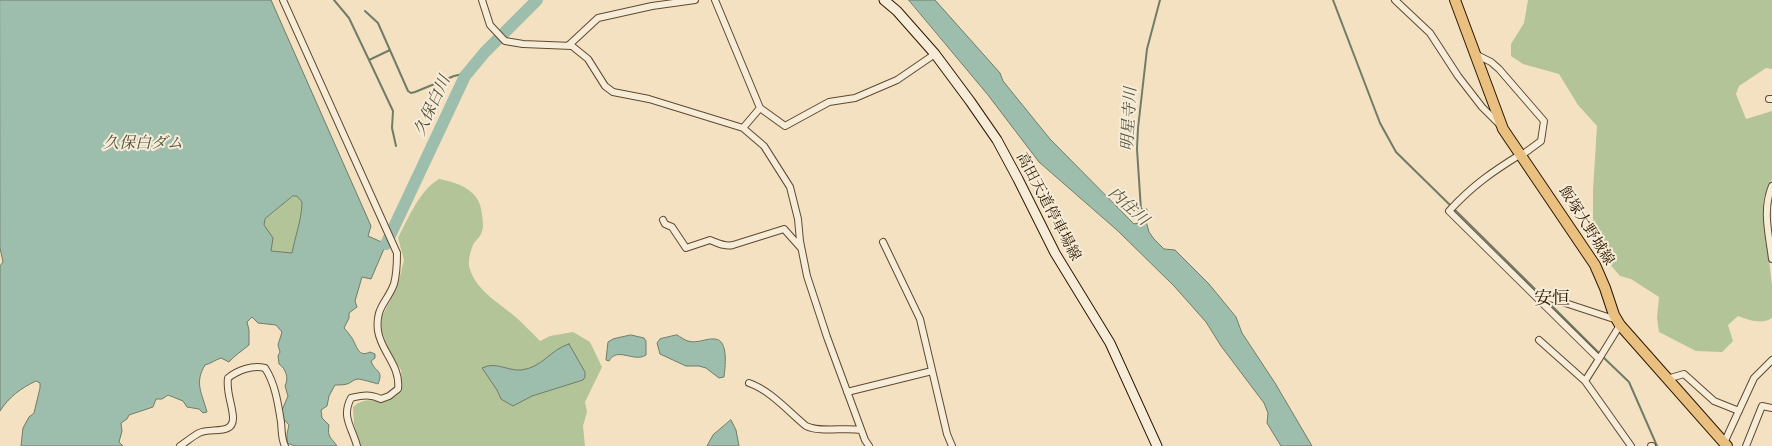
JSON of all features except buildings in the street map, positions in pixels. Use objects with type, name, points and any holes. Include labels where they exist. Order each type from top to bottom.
[{"type":"main road","name":"高田天道停車場線","points":[[884,0],[897,11],[935,54],[970,101],[1008,160],[1055,253],[1110,343],[1157,446]]},
{"type":"main road","name":"飯塚大野城線","points":[[1455,0],[1503,129],[1522,154],[1595,265],[1618,323],[1724,445]]},
{"type":"street","points":[[283,0],[397,253],[398,270],[393,286],[380,308],[378,319],[379,333],[397,372],[399,380],[398,389],[381,399],[373,395],[363,394],[351,398],[346,406],[346,417],[357,446]]},
{"type":"street","points":[[482,0],[490,25],[505,41],[523,44],[569,45],[588,59],[605,86],[613,92],[649,99],[743,128],[764,146],[790,187],[798,219],[807,276],[847,392],[869,446]]},
{"type":"street","points":[[569,45],[598,18],[652,6],[695,0]]},
{"type":"street","points":[[716,0],[760,108],[785,126],[829,102],[855,98],[897,80],[935,54]]},
{"type":"street","points":[[1395,0],[1430,33],[1458,76],[1482,107],[1503,129]]},
{"type":"street","points":[[1474,54],[1491,62],[1499,69],[1544,121],[1540,141],[1486,176],[1468,191],[1450,211],[1601,356]]},
{"type":"street","points":[[743,128],[760,108]]},
{"type":"street","points":[[1772,186],[1766,205],[1772,259]]},
{"type":"street","points":[[663,220],[665,224],[672,227],[686,248],[710,240],[720,244],[733,245],[784,229],[802,249]]},
{"type":"street","points":[[883,242],[920,319],[947,434],[952,446]]},
{"type":"street","points":[[1544,300],[1618,323],[1601,356],[1585,381]]},
{"type":"street","points":[[1540,340],[1585,381],[1631,446]]},
{"type":"street","points":[[1724,445],[1754,378],[1768,367],[1772,360]]},
{"type":"street","points":[[180,446],[201,432],[209,430],[223,431],[230,427],[233,419],[227,389],[228,378],[235,373],[258,366],[265,368],[272,381],[282,424],[282,439],[285,446]]},
{"type":"street","points":[[847,392],[932,370]]},
{"type":"street","points":[[1667,379],[1684,374],[1714,401],[1739,411]]},
{"type":"street","points":[[748,383],[764,391],[812,429],[849,428],[861,430]]},
{"type":"street","points":[[1746,446],[1762,406],[1772,408]]},
{"type":"shaded area","points":[[1528,0],[1772,0],[1772,69],[1766,68],[1739,86],[1736,94],[1746,119],[1772,111],[1772,179],[1764,197],[1763,213],[1772,285],[1772,318],[1760,321],[1738,316],[1728,325],[1733,341],[1722,352],[1696,351],[1659,332],[1657,318],[1659,297],[1631,279],[1620,276],[1598,250],[1593,231],[1593,190],[1597,126],[1578,105],[1559,74],[1523,64],[1511,56],[1511,44],[1524,23]]},
{"type":"shaded area","points":[[439,179],[462,186],[468,190],[478,200],[481,207],[483,229],[473,245],[469,266],[481,287],[540,341],[550,336],[573,332],[590,342],[602,367],[585,402],[587,412],[583,426],[585,446],[360,446],[354,425],[353,407],[365,401],[388,400],[402,391],[401,370],[391,354],[382,332],[381,318],[397,288],[404,260],[398,238],[420,197]]},
{"type":"shaded area","points":[[293,196],[297,196],[302,202],[302,208],[292,253],[271,251],[273,238],[264,225],[265,219]]},
{"type":"water","name":"久保白ダム","points":[[0,0],[271,0],[371,226],[368,236],[386,244],[371,279],[362,277],[355,301],[357,307],[349,313],[349,318],[344,328],[360,352],[375,354],[375,358],[371,361],[379,373],[380,379],[378,384],[358,379],[347,384],[335,385],[329,396],[327,406],[321,410],[322,418],[329,425],[329,435],[337,446],[295,446],[287,443],[289,425],[280,415],[288,396],[285,386],[286,374],[279,364],[278,356],[280,352],[278,345],[282,332],[276,325],[258,323],[252,317],[247,322],[249,345],[229,362],[221,358],[205,365],[202,371],[199,383],[207,412],[203,413],[199,409],[187,407],[183,401],[168,395],[162,399],[156,399],[153,407],[129,415],[121,423],[122,431],[119,442],[123,446],[21,446],[23,428],[29,417],[34,413],[40,383],[36,381],[20,390],[7,401],[0,411],[0,266],[3,262],[0,248]],"holes":[[[293,196],[297,196],[302,202],[302,208],[292,253],[271,251],[273,238],[264,225],[265,219]]]},
{"type":"water","points":[[909,0],[935,0],[1000,73],[1003,81],[1050,139],[1134,224],[1138,223],[1138,208],[1147,209],[1146,221],[1149,232],[1164,249],[1175,250],[1209,284],[1236,317],[1242,333],[1275,383],[1312,446],[1281,446],[1267,423],[1268,413],[1264,403],[1221,346],[1206,322],[1174,286],[1118,231],[1039,162],[988,95]]},
{"type":"water","points":[[631,335],[644,338],[646,341],[646,355],[636,357],[616,355],[609,361],[606,360],[608,342]]},
{"type":"water","points":[[677,335],[691,342],[712,339],[719,341],[722,344],[725,355],[724,377],[719,378],[706,368],[686,366],[660,354],[657,343],[660,339]]},
{"type":"water","points":[[569,344],[585,372],[583,380],[532,396],[513,406],[501,399],[482,368],[497,366],[516,370],[528,369]]},
{"type":"water","points":[[731,420],[736,430],[739,446],[707,446],[713,435]]},
{"type":"waterway","points":[[334,0],[349,18],[369,60],[390,50]]},
{"type":"waterway","name":"久保白川","points":[[386,244],[465,76],[485,52],[537,0]]},
{"type":"waterway","name":"明星寺川","points":[[1141,210],[1137,149],[1138,128],[1147,49],[1160,0]]},
{"type":"waterway","points":[[1333,0],[1380,123],[1396,152],[1451,206]]},
{"type":"waterway","points":[[365,11],[378,23],[408,91],[411,93],[454,76],[467,73]]},
{"type":"waterway","points":[[369,60],[393,111],[392,128],[396,146]]},
{"type":"waterway","points":[[1454,209],[1543,297]]},
{"type":"waterway","points":[[1547,301],[1600,354]]},
{"type":"waterway","points":[[1603,357],[1629,382],[1657,446]]},
{"type":"district","name":"安恒","points":[[1552,300]]},
{"type":"water label","name":"内住川","points":[[1128,207]]}]
